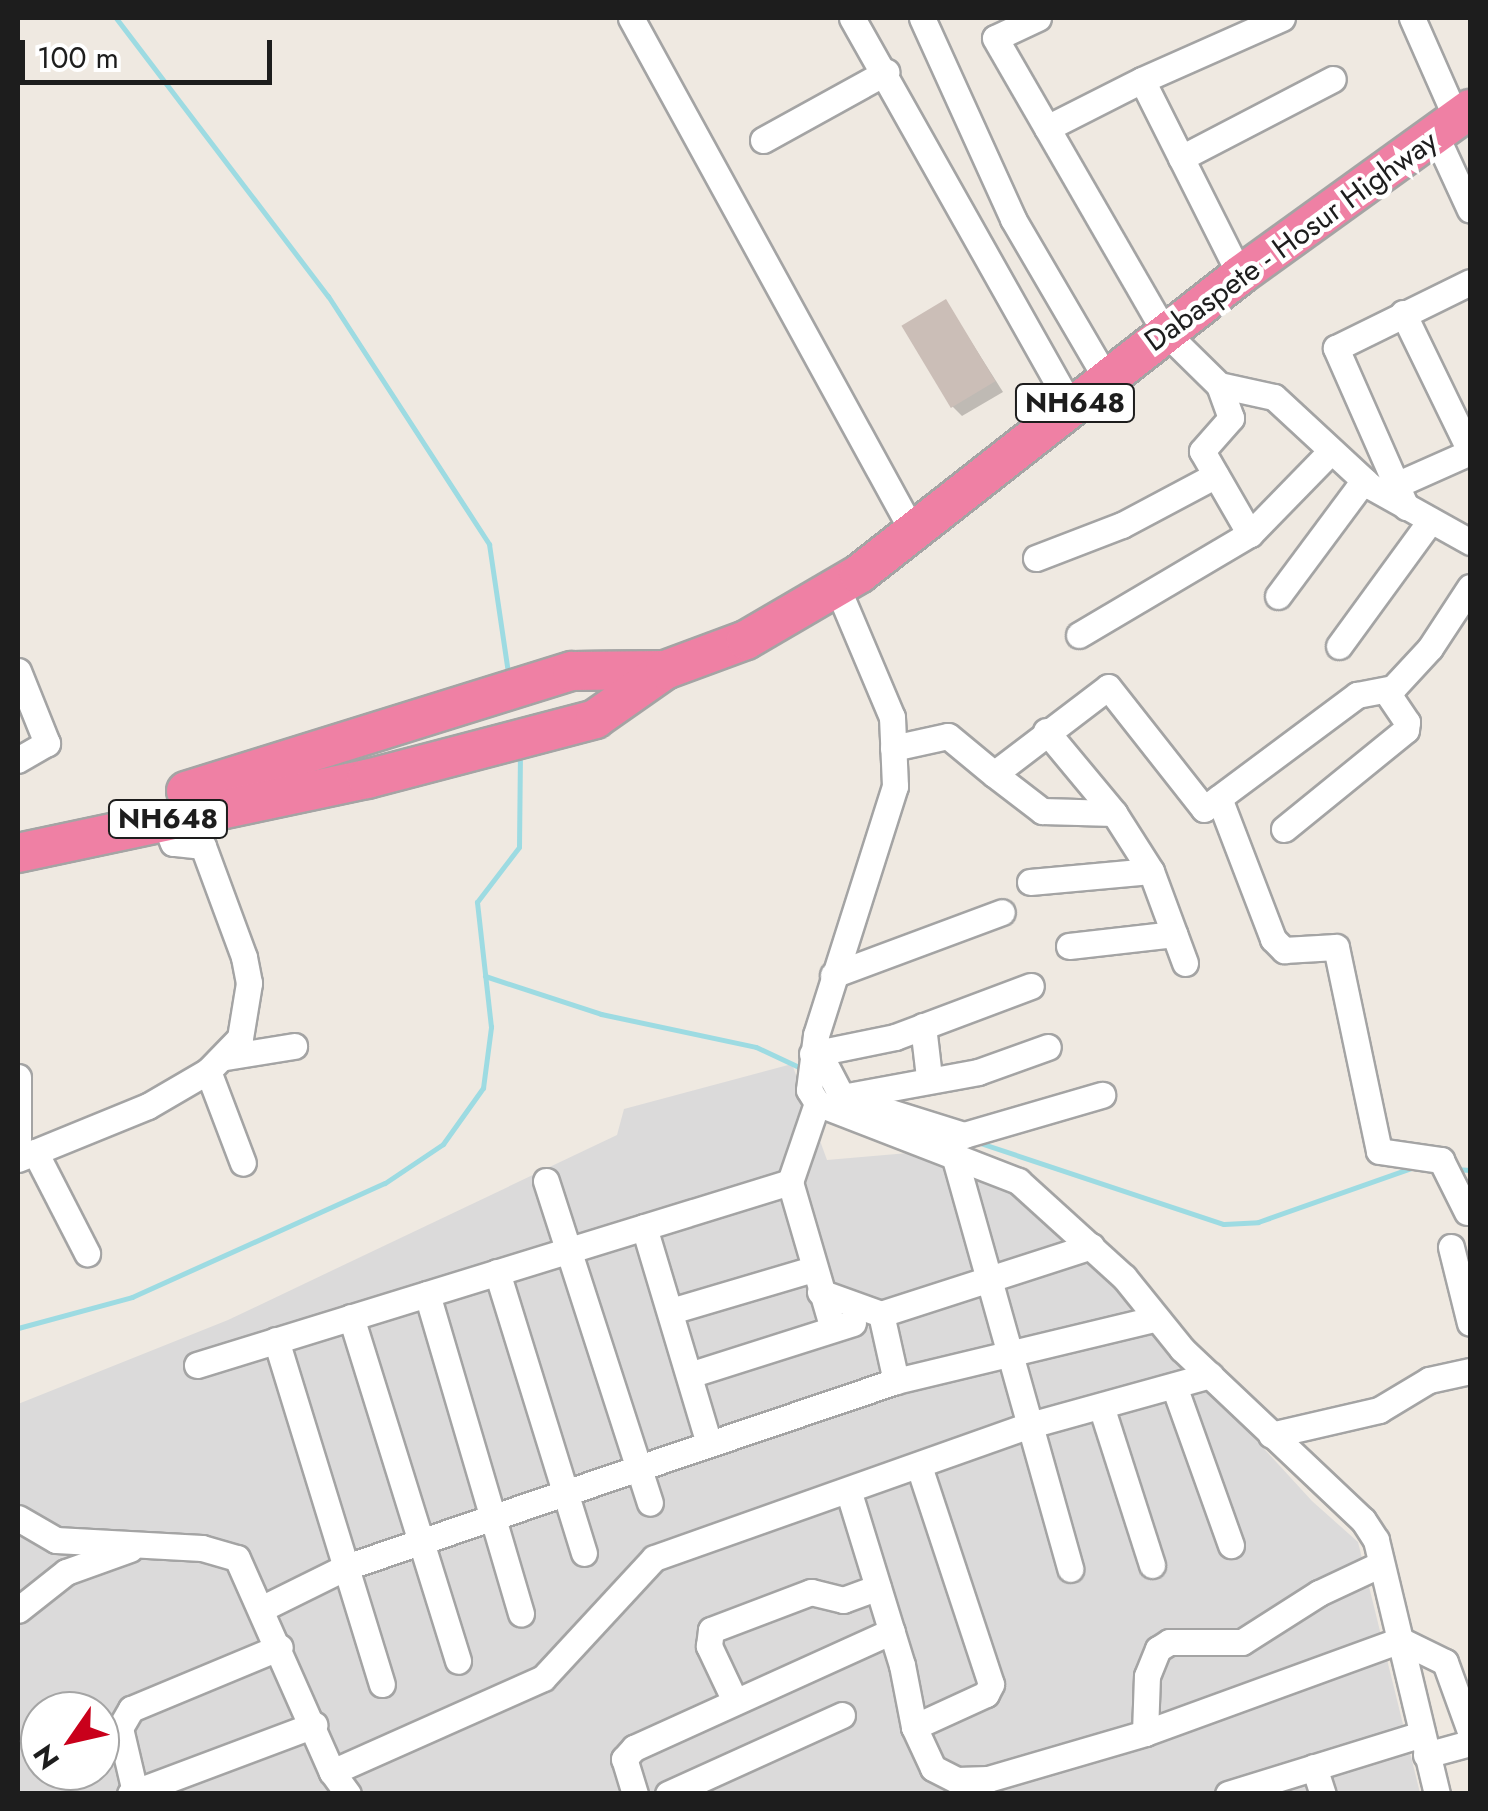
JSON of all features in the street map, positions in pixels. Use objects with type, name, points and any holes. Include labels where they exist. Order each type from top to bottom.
[{"type":"highway","name":"Dabaspete - Hosur Highway","points":[[18,829],[314,771],[437,761],[595,719],[665,670],[746,640],[837,587],[913,532],[1240,275],[1455,121]]},
{"type":"highway","name":"Dabaspete - Hosur Highway","points":[[314,771],[432,710],[572,671],[665,670]]},
{"type":"highway","name":"NH648","points":[[18,853],[163,820],[314,771]]},
{"type":"street","points":[[631,18],[913,532]]},
{"type":"street","points":[[852,18],[886,72],[1070,406]]},
{"type":"street","points":[[922,18],[1014,219],[1106,378]]},
{"type":"street","points":[[1038,18],[991,28],[1165,332],[1220,385],[1232,418],[1202,450],[1250,534]]},
{"type":"street","points":[[1047,128],[1142,80],[1282,18]]},
{"type":"street","points":[[1412,18],[1455,121],[1470,210]]},
{"type":"street","points":[[763,140],[886,72]]},
{"type":"street","points":[[1181,158],[1333,79]]},
{"type":"street","points":[[1142,80],[1240,275]]},
{"type":"street","points":[[1401,496],[1335,351],[1470,282]]},
{"type":"street","points":[[1401,496],[1470,452],[1403,314]]},
{"type":"street","points":[[1220,385],[1274,396],[1364,480],[1401,496],[1430,522],[1470,542]]},
{"type":"street","points":[[1079,634],[1250,534],[1331,450]]},
{"type":"street","points":[[1036,558],[1122,526],[1216,475]]},
{"type":"street","points":[[1278,596],[1364,480]]},
{"type":"street","points":[[1339,646],[1430,522]]},
{"type":"street","points":[[689,1375],[843,1326],[816,1281],[790,1182],[823,1097],[814,1055],[833,975],[895,786],[892,717],[837,587]]},
{"type":"street","points":[[994,774],[1108,686],[1198,808],[1219,798],[1357,695],[1387,692],[1430,648],[1470,587]]},
{"type":"street","points":[[18,671],[47,730],[42,752],[18,760]]},
{"type":"street","points":[[1284,829],[1406,730],[1407,722],[1387,692]]},
{"type":"street","points":[[1046,731],[1114,813],[1151,871],[1185,963]]},
{"type":"street","points":[[893,748],[948,736],[1042,810],[1114,813]]},
{"type":"street","points":[[1219,798],[1273,940],[1284,950],[1336,947],[1379,1152],[1441,1160],[1467,1212]]},
{"type":"street","points":[[163,820],[174,843],[203,846],[244,957],[248,1009],[217,1064],[243,1163]]},
{"type":"street","points":[[1030,882],[1151,871]]},
{"type":"street","points":[[833,975],[1002,912]]},
{"type":"street","points":[[1069,946],[1174,934]]},
{"type":"street","points":[[814,1055],[923,1026],[1032,986]]},
{"type":"street","points":[[923,1026],[929,1077]]},
{"type":"street","points":[[23,1150],[148,1106],[217,1064],[294,1046]]},
{"type":"street","points":[[823,1097],[978,1072],[1048,1047]]},
{"type":"street","points":[[18,1077],[23,1150],[87,1253]]},
{"type":"street","points":[[823,1097],[967,1135],[1102,1095]]},
{"type":"street","points":[[823,1097],[1018,1181],[1092,1246],[1154,1319],[1210,1376],[1363,1520],[1381,1564],[1437,1794]]},
{"type":"street","points":[[954,1156],[1070,1569]]},
{"type":"street","points":[[546,1181],[650,1503]]},
{"type":"street","points":[[198,1365],[790,1182]]},
{"type":"street","points":[[644,1227],[709,1444]]},
{"type":"street","points":[[671,1311],[816,1281],[881,1314],[988,1276],[1092,1246]]},
{"type":"street","points":[[1451,1247],[1467,1296],[1470,1323]]},
{"type":"street","points":[[497,1272],[584,1553]]},
{"type":"street","points":[[427,1294],[521,1613]]},
{"type":"street","points":[[881,1314],[896,1382]]},
{"type":"street","points":[[351,1317],[458,1661]]},
{"type":"street","points":[[263,1608],[346,1567],[896,1382],[1154,1319]]},
{"type":"street","points":[[276,1340],[382,1684]]},
{"type":"street","points":[[1272,1435],[1379,1410],[1429,1380],[1470,1371]]},
{"type":"street","points":[[332,1772],[543,1678],[654,1558],[849,1493],[1030,1425],[1210,1376]]},
{"type":"street","points":[[1174,1386],[1231,1545]]},
{"type":"street","points":[[1101,1406],[1152,1565]]},
{"type":"street","points":[[914,1728],[986,1694],[991,1684],[919,1466]]},
{"type":"street","points":[[849,1493],[892,1631],[914,1728],[933,1768],[957,1780],[988,1778],[1145,1733],[1400,1640],[1444,1662],[1470,1731]]},
{"type":"street","points":[[19,1523],[56,1540],[202,1548],[237,1558],[263,1608],[332,1772],[348,1794]]},
{"type":"street","points":[[56,1540],[66,1572]]},
{"type":"street","points":[[18,1610],[66,1572],[135,1545]]},
{"type":"street","points":[[1145,1733],[1147,1676],[1158,1649],[1169,1642],[1242,1642],[1319,1593],[1381,1564]]},
{"type":"street","points":[[734,1700],[710,1646],[711,1630],[811,1592],[844,1600],[878,1587]]},
{"type":"street","points":[[636,1794],[627,1753],[734,1700],[892,1631]]},
{"type":"street","points":[[280,1647],[131,1709],[120,1728],[133,1793],[165,1790],[314,1725]]},
{"type":"street","points":[[668,1794],[842,1715]]},
{"type":"street","points":[[1236,1792],[1314,1767],[1424,1744],[1470,1743]]},
{"type":"street","points":[[1314,1767],[1323,1794]]},
{"type":"shaded area","points":[[792,1064],[827,1160],[908,1153],[1004,1188],[1112,1283],[1312,1501],[1358,1542],[1420,1793],[18,1794],[18,1404],[228,1320],[617,1135],[624,1109]]},
{"type":"building","points":[[946,299],[995,381],[951,408],[901,326]]},
{"type":"waterway","points":[[116,18],[328,296],[489,544],[508,673]]},
{"type":"waterway","points":[[18,1328],[132,1297],[385,1183],[443,1144],[483,1088],[491,1027],[477,902],[519,847],[520,754]]},
{"type":"waterway","points":[[485,976],[601,1014],[756,1047],[803,1069]]},
{"type":"waterway","points":[[974,1141],[1224,1224],[1258,1222],[1414,1167]]},
{"type":"waterway","points":[[1455,1169],[1470,1170]]}]
